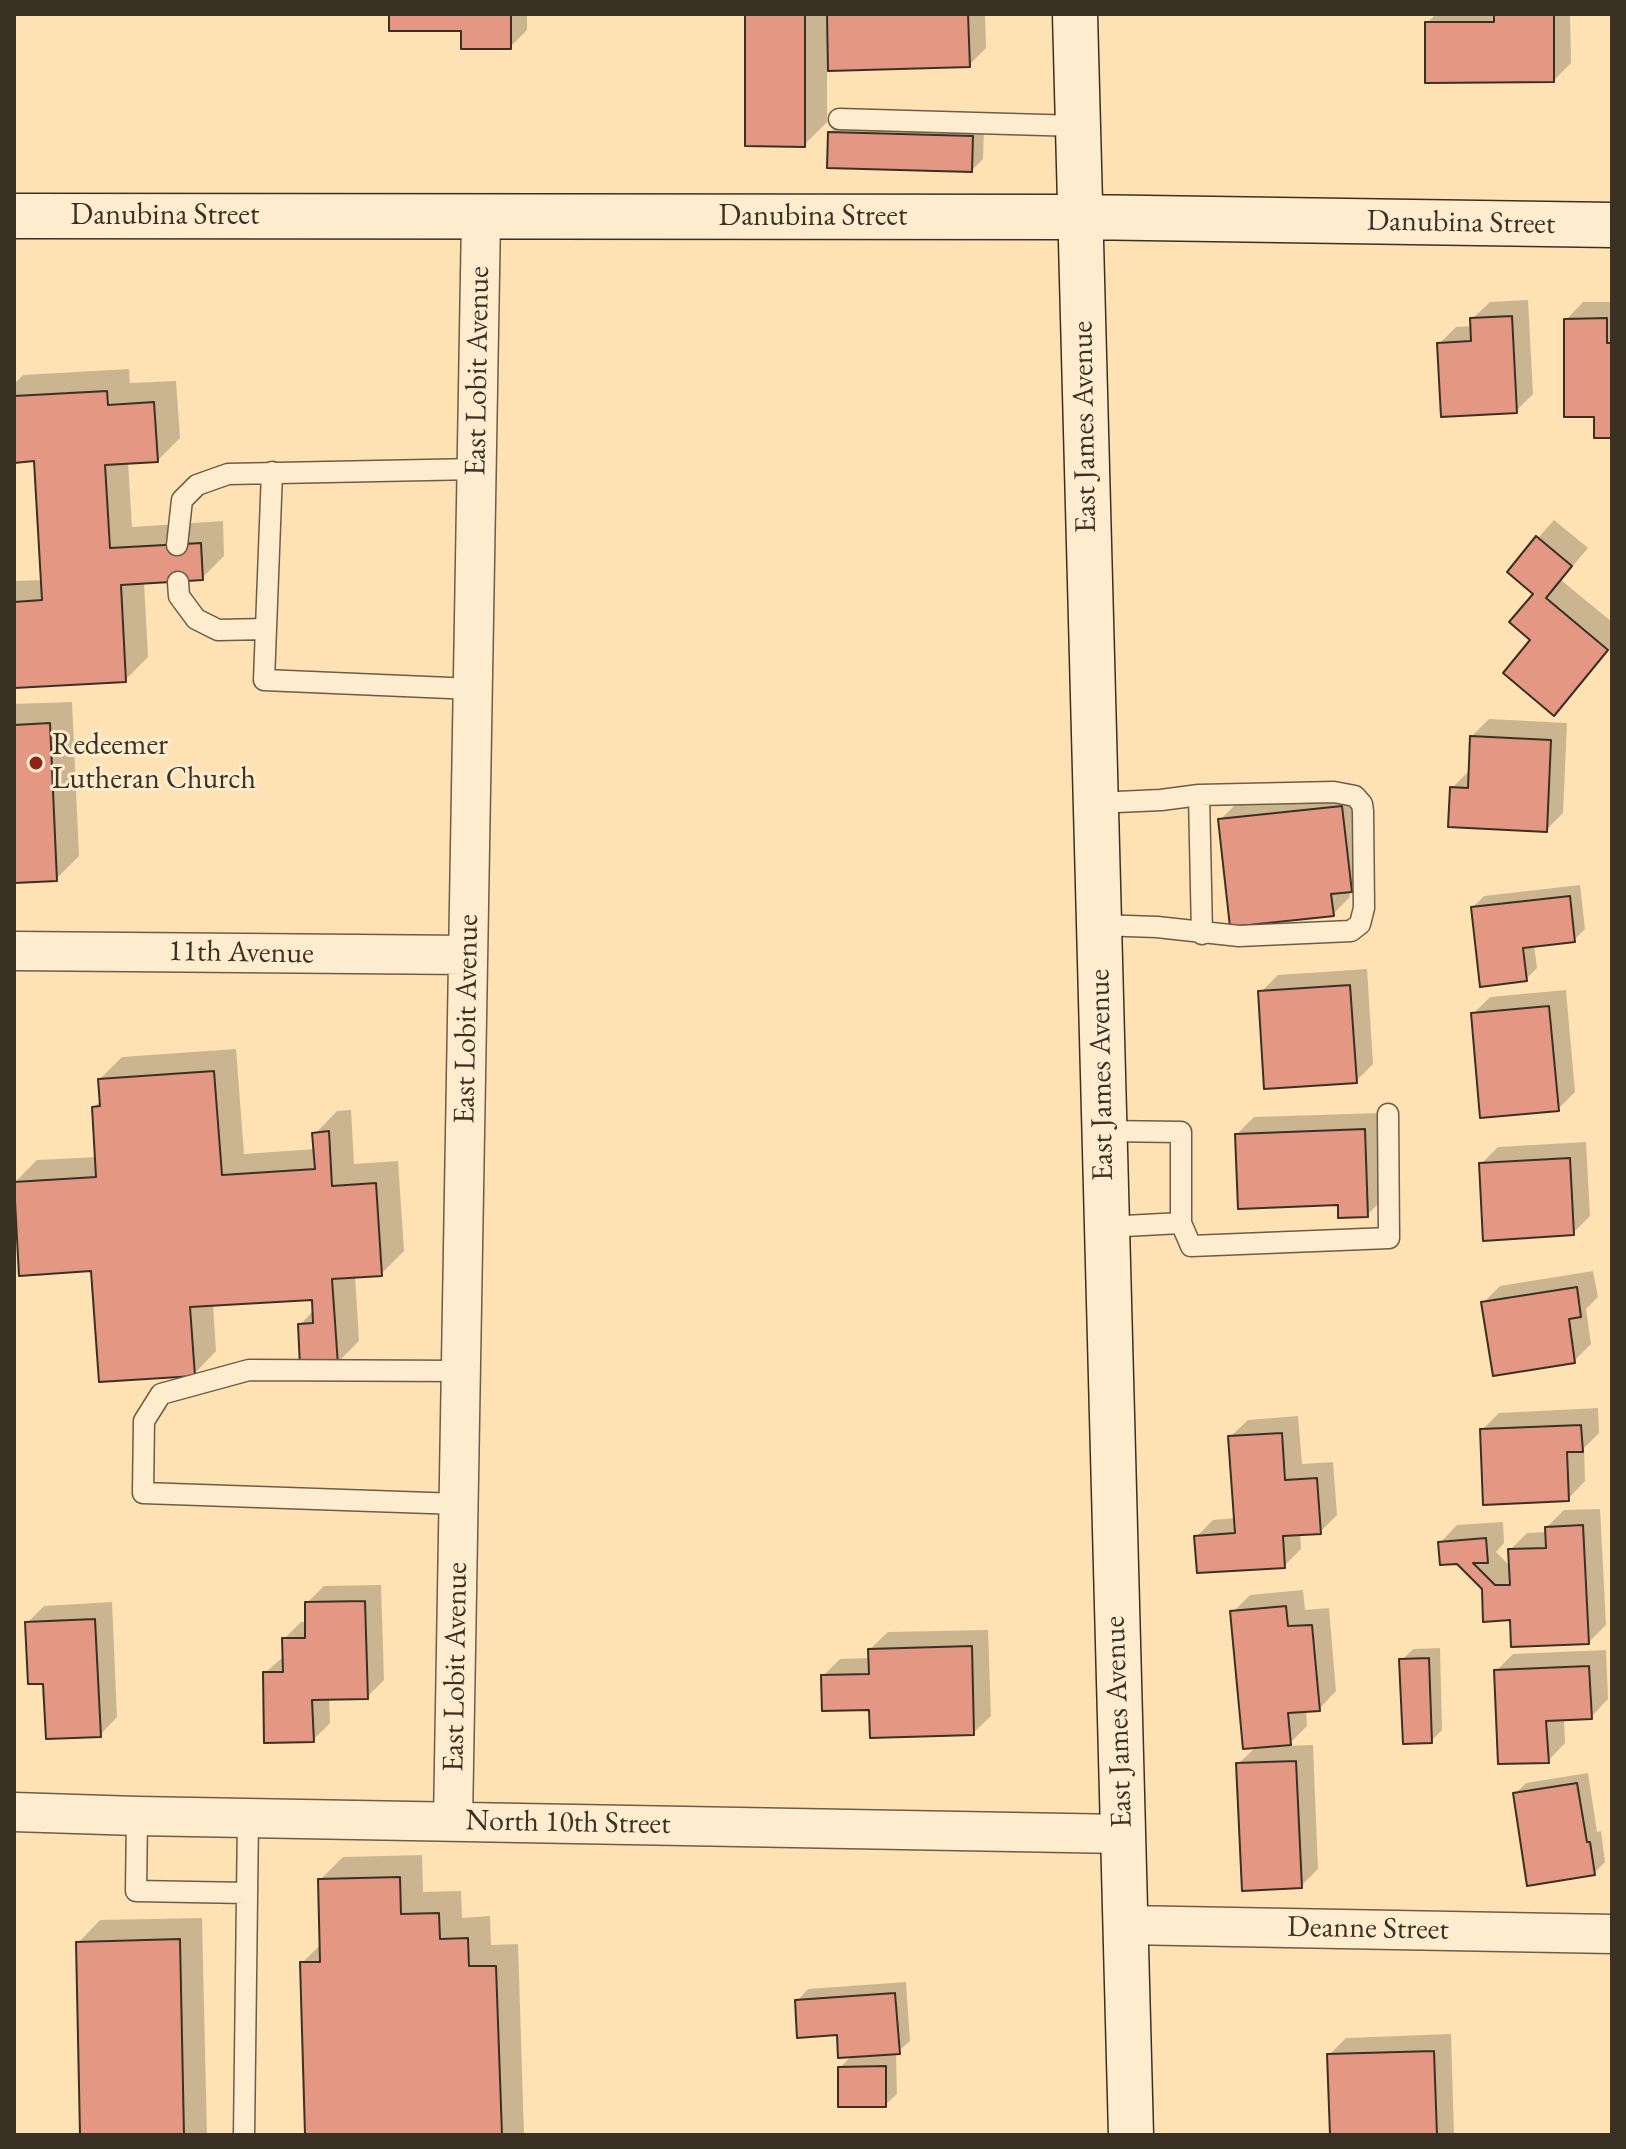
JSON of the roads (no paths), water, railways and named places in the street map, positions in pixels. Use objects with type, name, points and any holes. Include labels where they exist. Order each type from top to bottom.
[{"type":"street","name":"East James Avenue","points":[[1075,14],[1131,2135]]},
{"type":"street","name":"Danubina Street","points":[[14,216],[1080,217],[1612,225]]},
{"type":"street","name":"East Lobit Avenue","points":[[453,1821],[481,217]]},
{"type":"street","name":"11th Avenue","points":[[14,951],[468,955]]},
{"type":"street","name":"North 10th Street","points":[[14,1812],[1122,1834]]},
{"type":"street","name":"Deanne Street","points":[[1125,1925],[1612,1934]]},
{"type":"lane","points":[[839,119],[1078,126]]},
{"type":"lane","points":[[177,545],[182,500],[197,485],[228,474],[477,469]]},
{"type":"lane","points":[[272,472],[264,680],[473,689]]},
{"type":"lane","points":[[178,582],[179,596],[196,619],[218,630],[266,629]]},
{"type":"lane","points":[[1095,803],[1199,795],[1347,793],[1360,799],[1363,811],[1364,908],[1357,928],[1344,933],[1239,936],[1157,927],[1098,925]]},
{"type":"lane","points":[[1199,795],[1202,934]]},
{"type":"lane","points":[[1104,1131],[1181,1132],[1181,1223],[1191,1246],[1389,1238],[1388,1114]]},
{"type":"lane","points":[[1106,1227],[1181,1223]]},
{"type":"lane","points":[[459,1504],[143,1493],[144,1421],[161,1394],[249,1370],[461,1371]]},
{"type":"lane","points":[[137,1816],[136,1891],[247,1893]]},
{"type":"lane","points":[[244,2135],[248,1818]]},
{"type":"place","name":"Redeemer Lutheran Church","points":[[36,763]]}]
